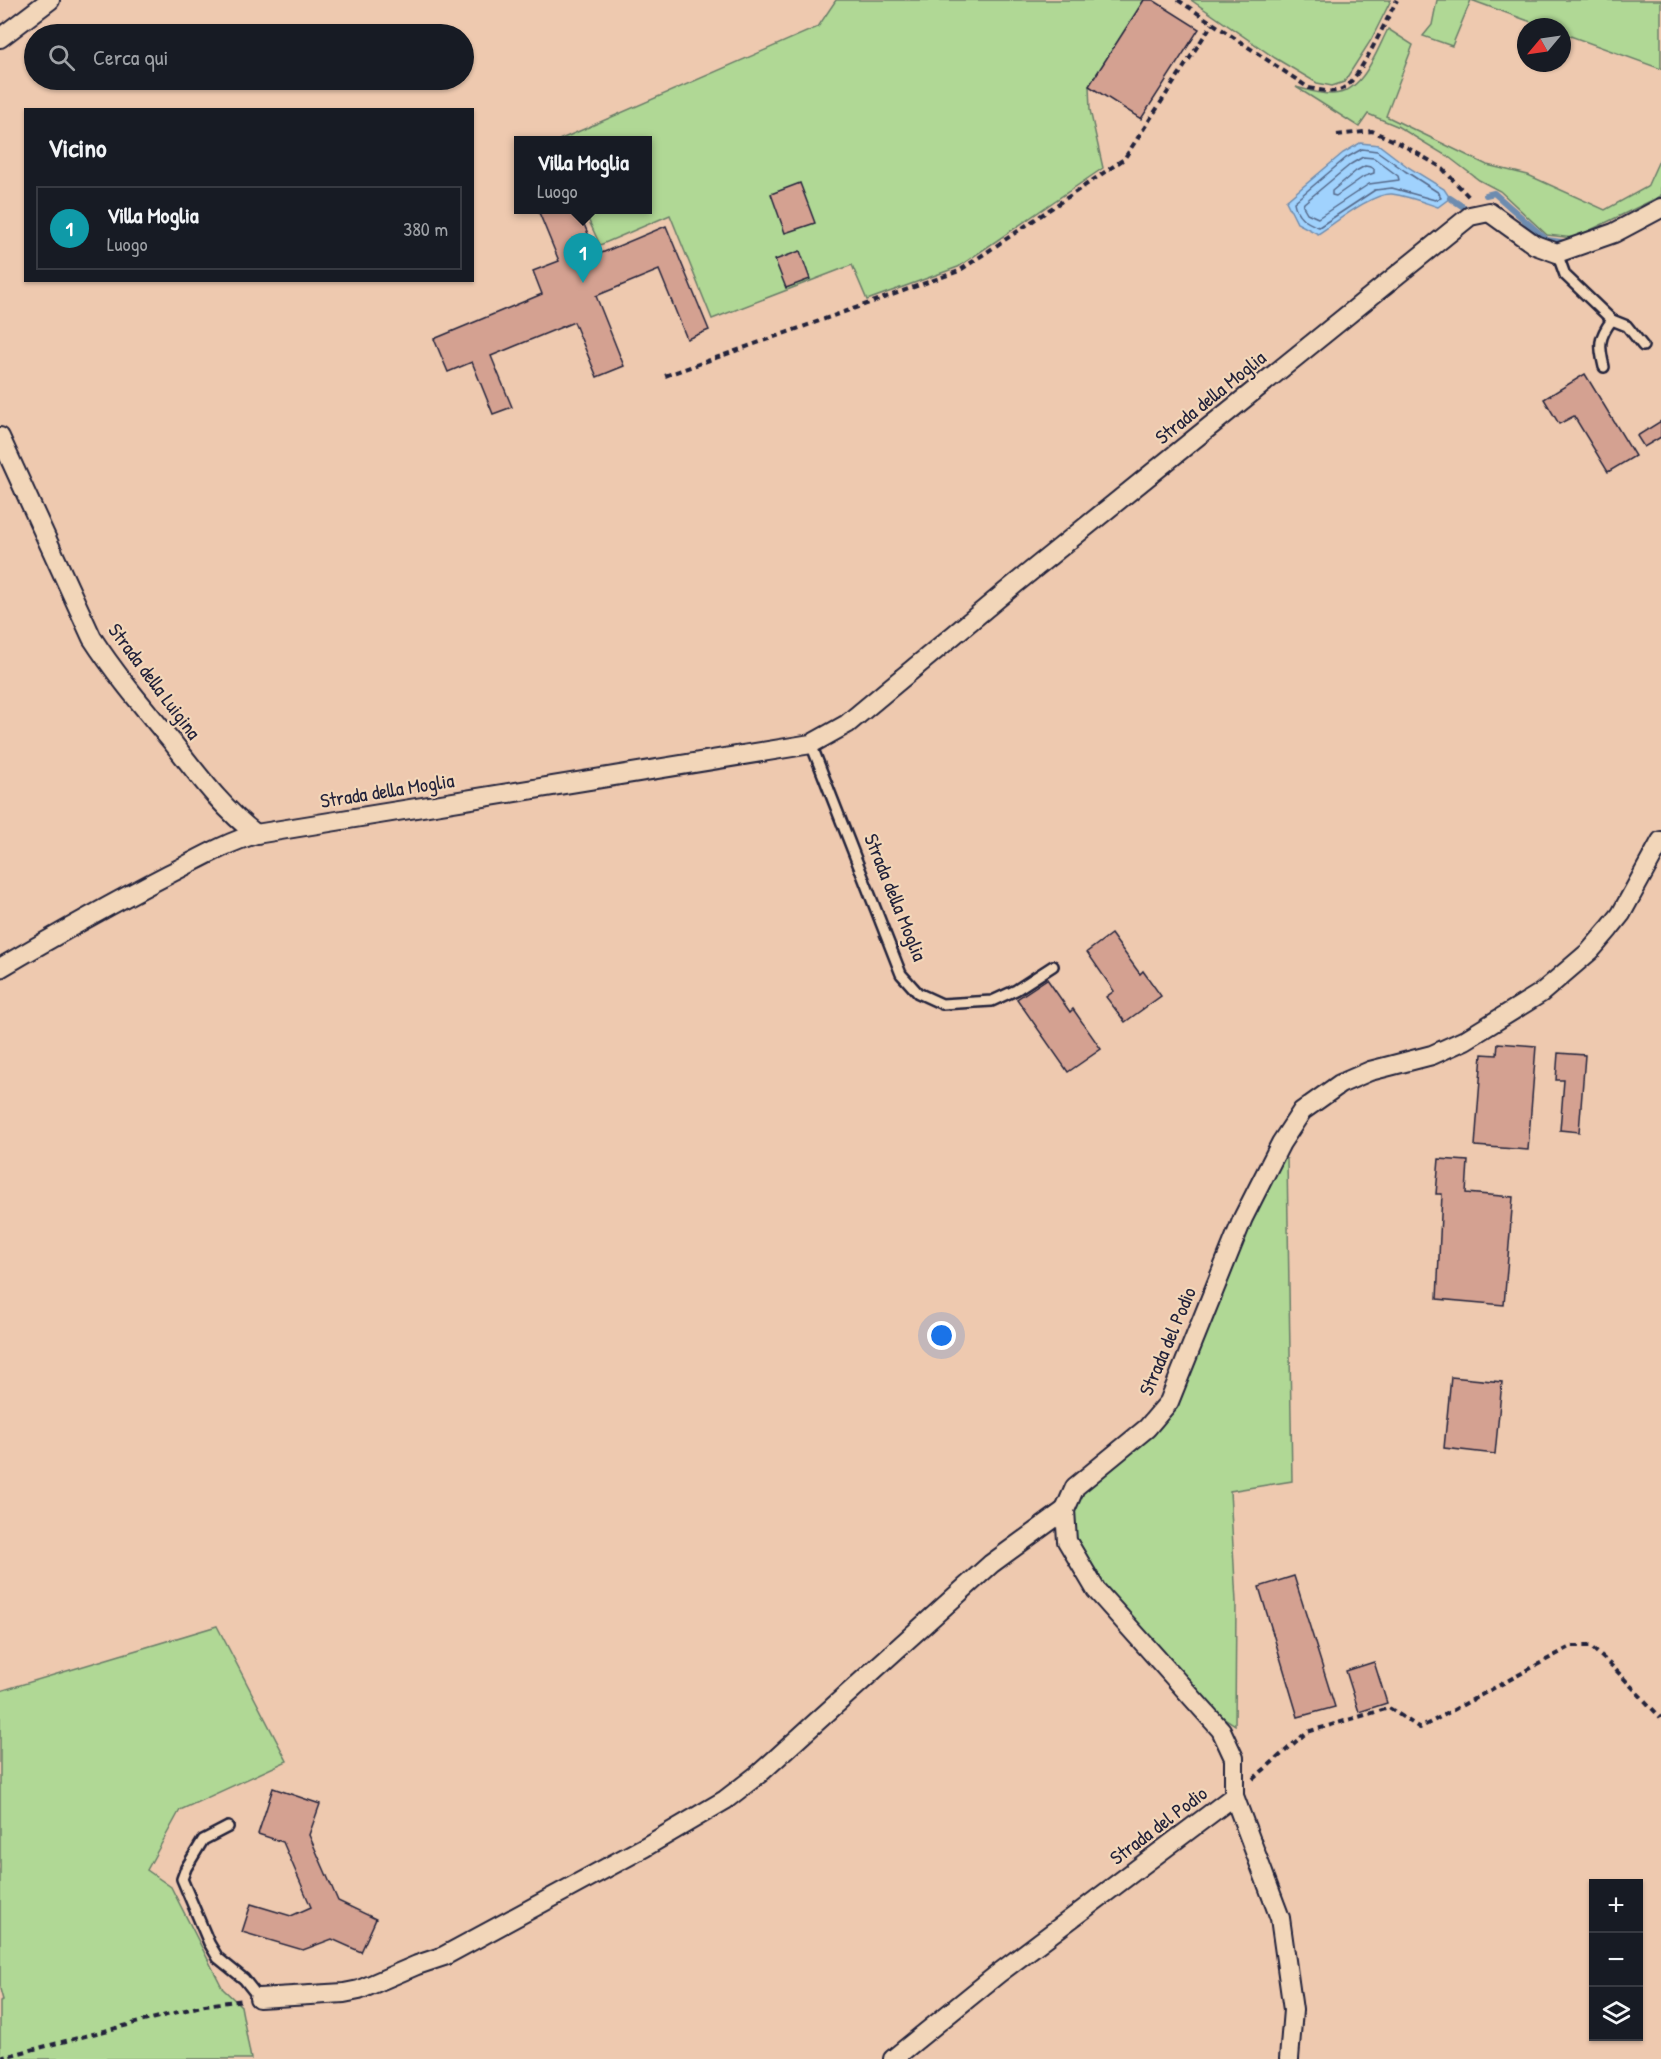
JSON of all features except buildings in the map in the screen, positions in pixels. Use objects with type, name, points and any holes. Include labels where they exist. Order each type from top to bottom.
[{"type":"street","points":[[0,38],[50,0]]},
{"type":"street","points":[[1489,213],[1535,244],[1557,253],[1614,233],[1661,208]]},
{"type":"street","name":"Strada della Moglia","points":[[0,968],[85,918],[234,841],[256,834],[811,744],[847,724],[1015,584],[1470,216],[1489,213]]},
{"type":"street","name":"Strada della Luigina","points":[[0,437],[92,638],[109,664],[212,793],[239,822],[256,834]]},
{"type":"street","name":"Strada del Podio","points":[[893,2059],[999,1973],[1234,1796],[1234,1758],[1221,1731],[1096,1590],[1066,1541],[1065,1510],[1075,1487],[1147,1428],[1169,1402],[1243,1218],[1281,1143],[1302,1111],[1340,1084],[1370,1071],[1432,1055],[1465,1040],[1542,993],[1590,951],[1621,914],[1661,841]]},
{"type":"street","points":[[259,1998],[359,1990],[444,1956],[645,1847],[725,1800],[760,1773],[991,1564],[1065,1510]]},
{"type":"street","points":[[1234,1796],[1280,1918],[1293,2010],[1289,2059]]},
{"type":"lane","points":[[1557,253],[1565,275],[1612,320],[1627,326],[1643,346]]},
{"type":"lane","points":[[1604,367],[1599,347],[1604,331],[1612,320]]},
{"type":"lane","name":"Strada della Moglia","points":[[811,744],[901,974],[918,993],[942,1004],[992,1001],[1016,990],[1053,966]]},
{"type":"lane","points":[[228,1827],[203,1840],[182,1879],[218,1958],[244,1979],[259,1998]]},
{"type":"path","points":[[1178,0],[1309,88],[1330,92],[1344,88],[1356,75],[1397,0]]},
{"type":"path","points":[[665,376],[959,271],[1124,159],[1212,24]]},
{"type":"path","points":[[1337,135],[1372,131],[1399,143],[1441,168],[1469,197],[1489,213]]},
{"type":"path","points":[[1234,1796],[1307,1732],[1389,1708],[1420,1728],[1572,1646],[1590,1647],[1614,1668],[1661,1718]]},
{"type":"path","points":[[0,2058],[205,2005],[259,1998]]},
{"type":"green space","points":[[836,0],[1144,0],[1089,86],[1090,110],[1103,168],[958,267],[867,300],[852,265],[712,319],[670,215],[600,245],[586,214],[652,214],[652,136],[568,136],[818,27]]},
{"type":"green space","points":[[1191,0],[1391,0],[1371,40],[1344,82],[1332,86],[1317,83],[1275,58]]},
{"type":"green space","points":[[1437,0],[1471,0],[1452,46],[1423,36],[1432,25]]},
{"type":"green space","points":[[1471,0],[1661,0],[1661,69],[1571,36],[1571,18],[1520,18]]},
{"type":"green space","points":[[1388,29],[1413,45],[1386,116],[1487,165],[1528,175],[1605,210],[1647,187],[1661,156],[1661,196],[1574,238],[1547,235],[1500,191],[1479,180],[1450,158],[1397,126],[1368,114],[1359,127],[1296,87],[1333,94],[1353,87],[1367,70]]},
{"type":"green space","points":[[1279,1157],[1287,1159],[1292,1481],[1230,1491],[1236,1602],[1235,1725],[1221,1716],[1125,1615],[1083,1559],[1069,1523],[1075,1503],[1092,1483],[1142,1445],[1175,1406],[1247,1218]]},
{"type":"green space","points":[[217,1626],[287,1761],[180,1810],[147,1870],[171,1887],[223,1989],[241,2006],[251,2059],[0,2059],[0,2001],[3,2000],[0,1989],[0,1691]]},
{"type":"water","points":[[1360,143],[1379,145],[1408,167],[1444,189],[1450,198],[1438,207],[1404,196],[1384,195],[1365,203],[1318,234],[1297,223],[1286,201],[1343,153]]},
{"type":"waterway","points":[[1486,195],[1494,193],[1547,240],[1569,243]]},
{"type":"waterway","points":[[1450,198],[1465,208]]},
{"type":"place","name":"Villa Moglia","points":[[583,283]]}]
